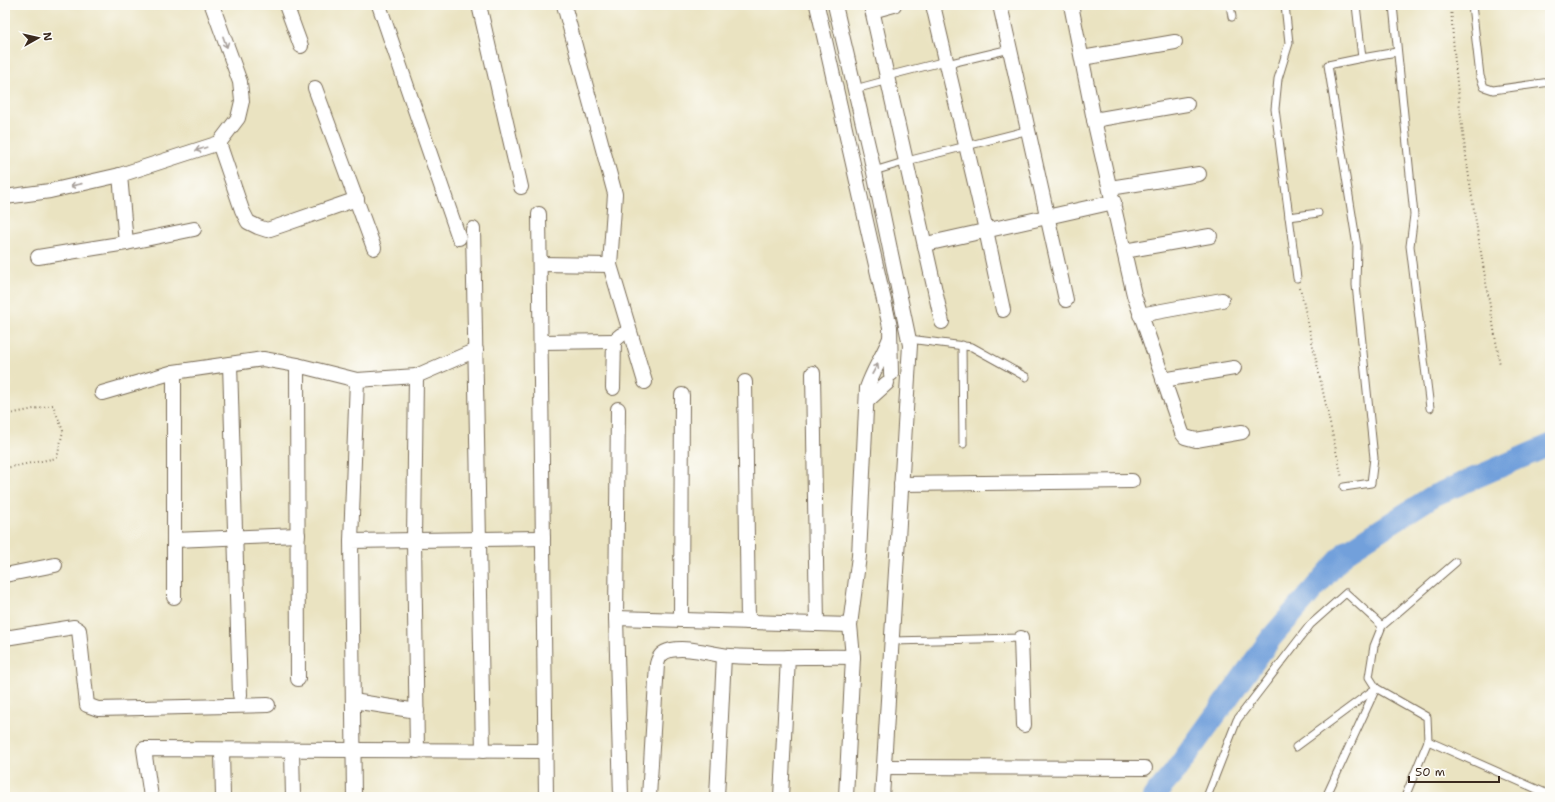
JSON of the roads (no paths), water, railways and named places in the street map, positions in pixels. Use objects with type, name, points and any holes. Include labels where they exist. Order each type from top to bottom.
[{"type":"street","points":[[5,196],[50,191],[120,175],[219,143],[238,118],[242,101],[240,82],[212,5]]},
{"type":"street","points":[[286,5],[301,46]]},
{"type":"street","points":[[379,5],[458,238]]},
{"type":"street","points":[[479,5],[521,187]]},
{"type":"street","points":[[564,5],[615,194],[610,265],[645,382]]},
{"type":"street","points":[[817,5],[890,327],[889,379],[867,401]]},
{"type":"street","points":[[836,5],[874,171],[909,339],[902,484],[882,797]]},
{"type":"street","points":[[894,5],[871,8],[926,244],[942,322]]},
{"type":"street","points":[[933,5],[986,230],[1003,310]]},
{"type":"street","points":[[1000,5],[1049,217],[1066,300]]},
{"type":"street","points":[[1071,5],[1094,120],[1114,202],[1134,295],[1182,433],[1185,437],[1196,440],[1242,432]]},
{"type":"street","points":[[1082,58],[1175,42]]},
{"type":"street","points":[[315,88],[374,248]]},
{"type":"street","points":[[1094,120],[1186,104]]},
{"type":"street","points":[[219,143],[242,210],[248,222],[258,228],[267,230],[357,199]]},
{"type":"street","points":[[1110,188],[1199,174]]},
{"type":"street","points":[[120,175],[126,243]]},
{"type":"street","points":[[926,244],[1114,202]]},
{"type":"street","points":[[539,214],[546,797]]},
{"type":"street","points":[[38,257],[126,243],[194,229]]},
{"type":"street","points":[[473,229],[483,751]]},
{"type":"street","points":[[1124,251],[1210,236]]},
{"type":"street","points":[[540,264],[610,265]]},
{"type":"street","points":[[1140,315],[1222,300]]},
{"type":"street","points":[[613,388],[614,341],[628,327]]},
{"type":"street","points":[[846,797],[853,657],[850,625],[859,556],[867,388],[872,373],[890,338]]},
{"type":"street","points":[[541,342],[614,341]]},
{"type":"street","points":[[102,393],[174,372],[263,359],[297,365],[357,380],[416,376],[476,350]]},
{"type":"street","points":[[230,364],[237,537],[240,695]]},
{"type":"street","points":[[297,365],[298,679]]},
{"type":"street","points":[[1163,380],[1234,368]]},
{"type":"street","points":[[174,372],[174,597]]},
{"type":"street","points":[[813,373],[817,624]]},
{"type":"street","points":[[416,376],[414,540],[417,751]]},
{"type":"street","points":[[354,797],[351,540],[357,380]]},
{"type":"street","points":[[745,382],[748,622]]},
{"type":"street","points":[[681,620],[682,395]]},
{"type":"street","points":[[618,409],[616,618],[621,797]]},
{"type":"street","points":[[902,484],[1132,481]]},
{"type":"street","points":[[174,540],[298,535]]},
{"type":"street","points":[[351,540],[543,538]]},
{"type":"street","points":[[5,575],[55,565]]},
{"type":"street","points":[[616,618],[850,625]]},
{"type":"street","points":[[5,638],[74,627],[79,630],[88,705],[98,709],[268,705]]},
{"type":"street","points":[[1021,638],[1024,725]]},
{"type":"street","points":[[649,797],[657,664],[660,656],[665,651],[679,649],[724,656],[853,657]]},
{"type":"street","points":[[717,797],[724,656]]},
{"type":"street","points":[[781,797],[788,657]]},
{"type":"street","points":[[353,701],[417,710]]},
{"type":"street","points":[[151,797],[144,749],[546,751]]},
{"type":"street","points":[[222,750],[224,797]]},
{"type":"street","points":[[292,750],[293,797]]},
{"type":"street","points":[[884,767],[1145,768]]},
{"type":"lane","points":[[1230,5],[1232,17]]},
{"type":"lane","points":[[1285,5],[1289,43],[1278,79],[1275,109],[1297,278]]},
{"type":"lane","points":[[1356,5],[1362,58]]},
{"type":"lane","points":[[1393,5],[1414,215],[1410,246],[1430,408]]},
{"type":"lane","points":[[1472,5],[1480,76],[1484,87],[1493,90],[1550,82]]},
{"type":"lane","points":[[855,89],[946,62],[1010,50]]},
{"type":"lane","points":[[1344,487],[1371,483],[1374,458],[1356,285],[1357,246],[1328,65],[1397,52]]},
{"type":"lane","points":[[874,171],[907,161],[1029,130]]},
{"type":"lane","points":[[1289,217],[1318,213]]},
{"type":"lane","points":[[909,339],[962,345],[976,350],[1026,377]]},
{"type":"lane","points":[[962,345],[963,444]]},
{"type":"lane","points":[[1405,797],[1428,741],[1427,717],[1376,688],[1370,677],[1374,646],[1382,626],[1456,562]]},
{"type":"lane","points":[[1207,797],[1237,720],[1310,625],[1346,594],[1382,626]]},
{"type":"lane","points":[[892,641],[1021,638]]},
{"type":"lane","points":[[1296,747],[1376,688]]},
{"type":"lane","points":[[1326,797],[1376,688]]},
{"type":"lane","points":[[1428,741],[1550,795]]},
{"type":"waterway","points":[[1153,797],[1173,774],[1271,638],[1346,552],[1433,496],[1550,445]]}]
